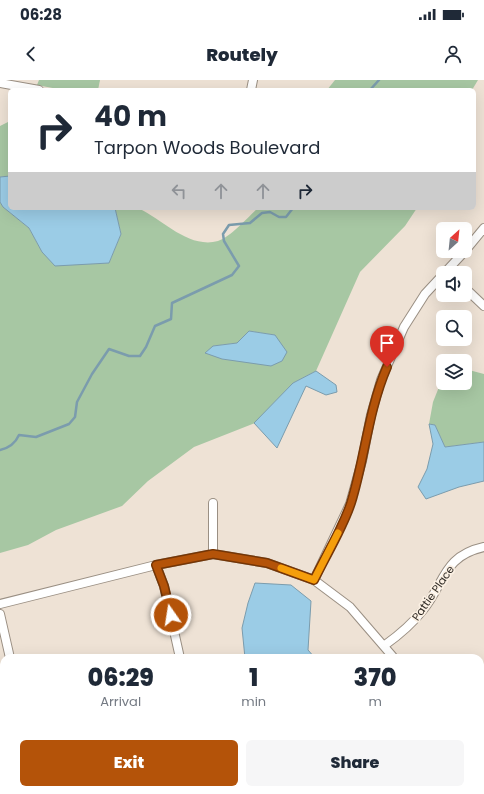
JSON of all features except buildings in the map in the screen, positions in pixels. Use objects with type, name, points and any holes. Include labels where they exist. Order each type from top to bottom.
[{"type":"street","points":[[0,83],[28,88]]},
{"type":"street","points":[[472,243],[484,228]]},
{"type":"street","points":[[452,266],[459,258]]},
{"type":"street","points":[[314,580],[350,504],[362,462],[371,415],[381,380],[404,327],[425,294],[436,283]]},
{"type":"street","points":[[472,295],[484,306]]},
{"type":"street","points":[[213,503],[213,554]]},
{"type":"street","name":"Pattie Place","points":[[384,646],[409,626],[422,611],[449,566],[470,550],[484,547]]},
{"type":"street","points":[[0,604],[156,565],[213,554],[267,563],[314,580],[350,607],[391,654]]},
{"type":"street","points":[[156,565],[164,586],[179,654]]},
{"type":"street","points":[[0,614],[9,654]]},
{"type":"green space","points":[[39,80],[100,80],[98,88],[53,88],[37,85]]},
{"type":"green space","points":[[335,80],[478,80],[473,88],[329,88]]},
{"type":"green space","points":[[8,122],[8,176],[0,177],[0,126]]},
{"type":"green space","points":[[0,202],[3,207],[29,228],[42,252],[74,264],[109,263],[121,234],[115,210],[142,210],[187,237],[197,241],[207,242],[223,239],[256,210],[416,210],[405,226],[360,272],[316,371],[293,383],[255,423],[194,447],[148,481],[122,506],[56,530],[28,545],[0,553]],"holes":[[[249,331],[274,335],[286,352],[243,361],[222,359],[213,346],[237,343]]]},
{"type":"green space","points":[[472,371],[484,374],[484,442],[445,447],[435,425],[429,424],[433,402],[438,390],[472,390]]},
{"type":"water","points":[[8,176],[8,210],[115,210],[121,234],[109,263],[55,266],[42,252],[29,228],[3,207],[0,202],[0,177]]},
{"type":"water","points":[[249,331],[275,335],[287,352],[282,361],[271,366],[222,359],[205,353],[213,346],[237,343]]},
{"type":"water","points":[[316,371],[336,385],[337,392],[326,395],[306,386],[277,448],[254,423],[293,383]]},
{"type":"water","points":[[429,424],[435,425],[445,447],[484,442],[484,481],[459,487],[426,499],[418,487],[427,469],[433,444]]},
{"type":"water","points":[[255,583],[291,585],[311,601],[308,650],[312,654],[245,654],[242,628]]},
{"type":"waterway","points":[[372,88],[379,80]]},
{"type":"waterway","points":[[0,450],[11,445],[16,441],[19,435],[36,437],[69,424],[75,417],[77,402],[92,374],[109,349],[129,356],[140,356],[146,347],[155,326],[171,319],[172,303],[232,275],[239,266],[224,241],[223,234],[229,225],[250,223],[262,213],[270,212],[279,217],[286,217],[291,210]]},
{"type":"slow traffic","points":[[281,568],[314,580],[338,533]]},
{"type":"route","points":[[171,615],[164,586],[156,565],[213,554],[267,563],[314,580],[343,523],[350,504],[362,462],[371,415],[381,380],[387,367]]}]
